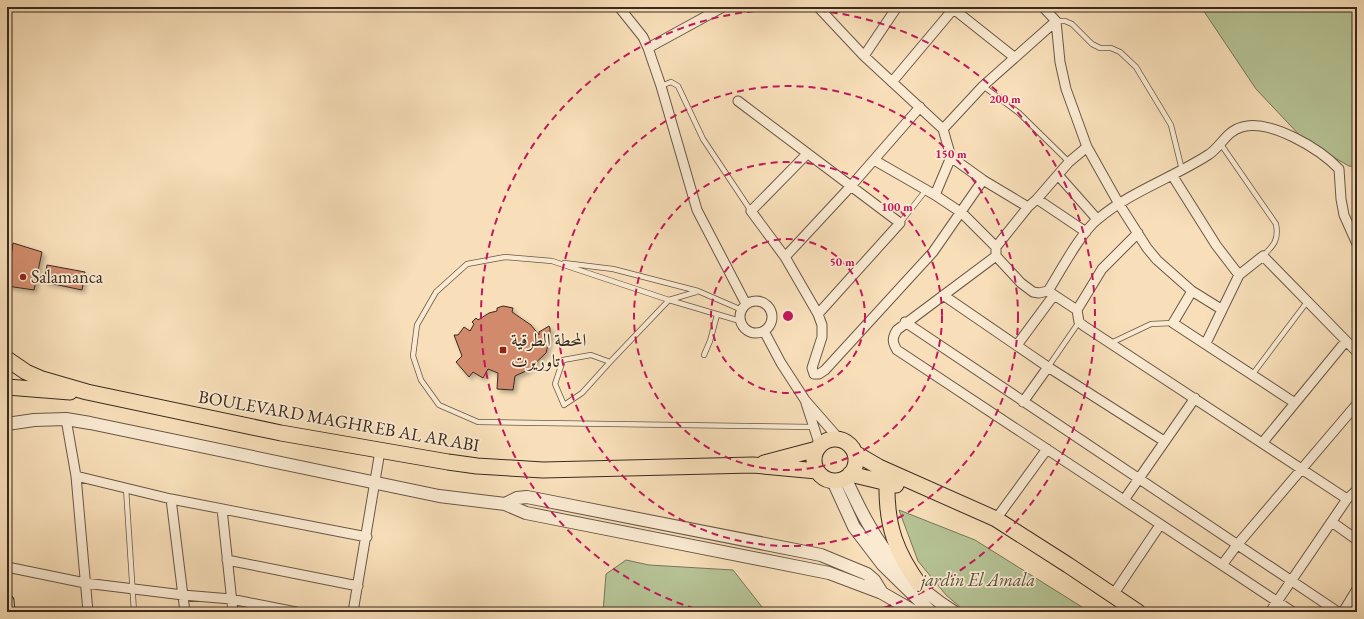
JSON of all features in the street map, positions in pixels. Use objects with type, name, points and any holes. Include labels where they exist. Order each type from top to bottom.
[{"type":"main road","points":[[7,360],[10,373],[7,386],[46,392],[87,392]]},
{"type":"main road","points":[[7,360],[26,372],[42,379],[87,392]]},
{"type":"main road","name":"BOULEVARD MAGHREB AL ARABI","points":[[87,392],[281,433],[380,451],[477,466],[520,469],[753,466],[817,471]]},
{"type":"main road","points":[[936,493],[887,483],[843,478],[827,479],[817,471],[814,464],[818,447],[827,440],[840,440],[849,445],[855,453],[879,468],[936,493],[996,520],[1138,612]]},
{"type":"main road","name":"BOULEVARD MAGHREB AL ARABI","points":[[753,466],[818,447]]},
{"type":"main road","points":[[843,478],[855,464],[855,453]]},
{"type":"main road","points":[[887,483],[887,505],[890,528],[897,550],[908,570],[921,587]]},
{"type":"main road","points":[[7,601],[8,612]]},
{"type":"street","points":[[619,7],[642,37],[648,48],[662,86],[697,210],[744,307],[740,321],[747,330],[753,332],[764,330],[768,327],[772,318],[766,304],[756,301],[744,307]]},
{"type":"street","points":[[648,48],[724,7]]},
{"type":"street","points":[[818,7],[864,56],[920,106],[943,129],[951,158],[935,194]]},
{"type":"street","points":[[864,56],[897,7]]},
{"type":"street","points":[[1043,7],[1056,21],[1060,62],[1066,89],[1087,147],[1119,204],[1157,260],[1192,291],[1221,309]]},
{"type":"street","points":[[892,82],[953,8],[1014,57]]},
{"type":"street","points":[[943,129],[983,86],[1056,21]]},
{"type":"street","points":[[738,101],[900,223],[818,314]]},
{"type":"street","points":[[785,257],[851,186],[920,106]]},
{"type":"street","points":[[1017,345],[1051,293],[1086,232],[1097,219],[1119,204],[1209,154],[1233,130],[1243,126],[1260,126],[1283,132],[1303,142],[1331,160],[1339,169],[1341,199],[1344,215],[1357,244]]},
{"type":"street","points":[[1087,147],[1069,162],[1037,199],[1028,207],[996,252],[943,295],[905,322],[893,336],[893,343],[897,350],[1293,612]]},
{"type":"street","points":[[807,154],[751,211],[785,257],[818,314],[822,325],[822,338],[812,368],[814,374],[819,374],[843,351],[875,314],[913,276],[933,252],[983,180]]},
{"type":"street","points":[[951,158],[983,180],[1028,207]]},
{"type":"street","points":[[874,160],[935,194],[962,212],[996,252],[1012,275],[1033,292],[1051,293],[1077,310]]},
{"type":"street","points":[[1058,174],[1097,219]]},
{"type":"street","points":[[1172,175],[1216,245],[1239,275]]},
{"type":"street","points":[[1037,199],[1086,232]]},
{"type":"street","points":[[1138,233],[1102,269],[1077,310],[1079,322],[1263,442],[1347,499]]},
{"type":"street","points":[[1206,344],[1221,309],[1239,275],[1247,266],[1263,256],[1357,352]]},
{"type":"street","points":[[1192,291],[1173,323],[1294,403]]},
{"type":"street","points":[[943,295],[1048,367],[1164,441]]},
{"type":"street","points":[[905,322],[1338,612]]},
{"type":"street","points":[[764,330],[781,363],[805,400],[840,440]]},
{"type":"street","points":[[1263,442],[1346,341]]},
{"type":"street","points":[[1023,402],[1048,367]]},
{"type":"street","points":[[1124,500],[1195,398]]},
{"type":"street","points":[[805,400],[818,447]]},
{"type":"street","points":[[1222,565],[1236,545],[1357,404]]},
{"type":"street","points":[[66,419],[76,476],[88,612]]},
{"type":"street","points":[[7,424],[34,420],[66,419],[132,430],[440,496],[505,504],[526,513],[829,573],[882,593],[915,612]]},
{"type":"street","points":[[996,520],[1047,449]]},
{"type":"street","points":[[353,612],[367,537],[380,451]]},
{"type":"street","points":[[76,476],[171,499],[367,537]]},
{"type":"street","points":[[843,478],[874,533],[892,559],[921,587],[954,612]]},
{"type":"street","points":[[843,478],[858,532],[883,565],[931,612]]},
{"type":"street","points":[[1270,612],[1347,499],[1357,490]]},
{"type":"street","points":[[171,499],[185,612]]},
{"type":"street","points":[[222,509],[233,612]]},
{"type":"street","points":[[1332,522],[1357,540]]},
{"type":"street","points":[[1113,595],[1160,525]]},
{"type":"street","points":[[228,560],[358,586]]},
{"type":"street","points":[[7,567],[85,583],[183,595],[231,599],[296,612]]},
{"type":"street","points":[[1343,612],[1356,592]]},
{"type":"lane","points":[[1056,21],[1072,24],[1092,44],[1100,48],[1110,48],[1120,52],[1136,67],[1171,125],[1182,170]]},
{"type":"lane","points":[[662,86],[671,82],[678,86],[703,139],[751,211]]},
{"type":"lane","points":[[983,86],[1019,113],[1069,162]]},
{"type":"lane","points":[[1220,143],[1276,224],[1277,240],[1274,246],[1263,256]]},
{"type":"lane","points":[[900,223],[926,189]]},
{"type":"lane","points":[[744,307],[698,291],[613,269],[552,261],[505,257],[467,264],[436,292],[417,325],[413,356],[422,380],[439,405],[478,422],[813,427]]},
{"type":"lane","points":[[552,261],[669,300],[740,321]]},
{"type":"lane","points":[[610,362],[591,355],[563,360],[555,384],[564,404],[582,393],[669,300],[698,291]]},
{"type":"lane","points":[[1252,375],[1307,302]]},
{"type":"lane","points":[[704,355],[710,341],[717,315]]},
{"type":"lane","points":[[1048,367],[1079,322]]},
{"type":"lane","points":[[1110,343],[1151,324],[1173,323]]},
{"type":"lane","points":[[126,488],[134,612]]},
{"type":"green space","points":[[1201,7],[1357,7],[1357,167],[1349,166],[1305,141],[1256,89]]},
{"type":"green space","name":"jardin El Amala","points":[[899,510],[975,540],[1090,612],[966,612],[946,595],[918,561]]},
{"type":"green space","points":[[626,560],[649,565],[733,570],[766,612],[603,612],[606,574]]},
{"type":"building","points":[[13,243],[42,252],[34,290],[7,286]]},
{"type":"building","points":[[47,265],[85,272],[82,290],[44,282]]},
{"type":"building","name":"المحطة الطرقية تاوريرت","points":[[503,306],[513,308],[512,312],[531,325],[539,335],[539,332],[549,326],[550,328],[550,337],[546,353],[528,370],[515,376],[513,390],[497,389],[498,373],[488,369],[483,378],[473,372],[469,377],[456,362],[462,356],[454,335],[458,335],[464,327],[470,331],[474,324],[472,322],[476,318],[478,320],[489,313],[497,311],[497,308]]},
{"type":"place","name":"Salamanca","points":[[23,277]]},
{"type":"place","name":"المحطة الطرقية تاوريرت","points":[[503,350]]}]
